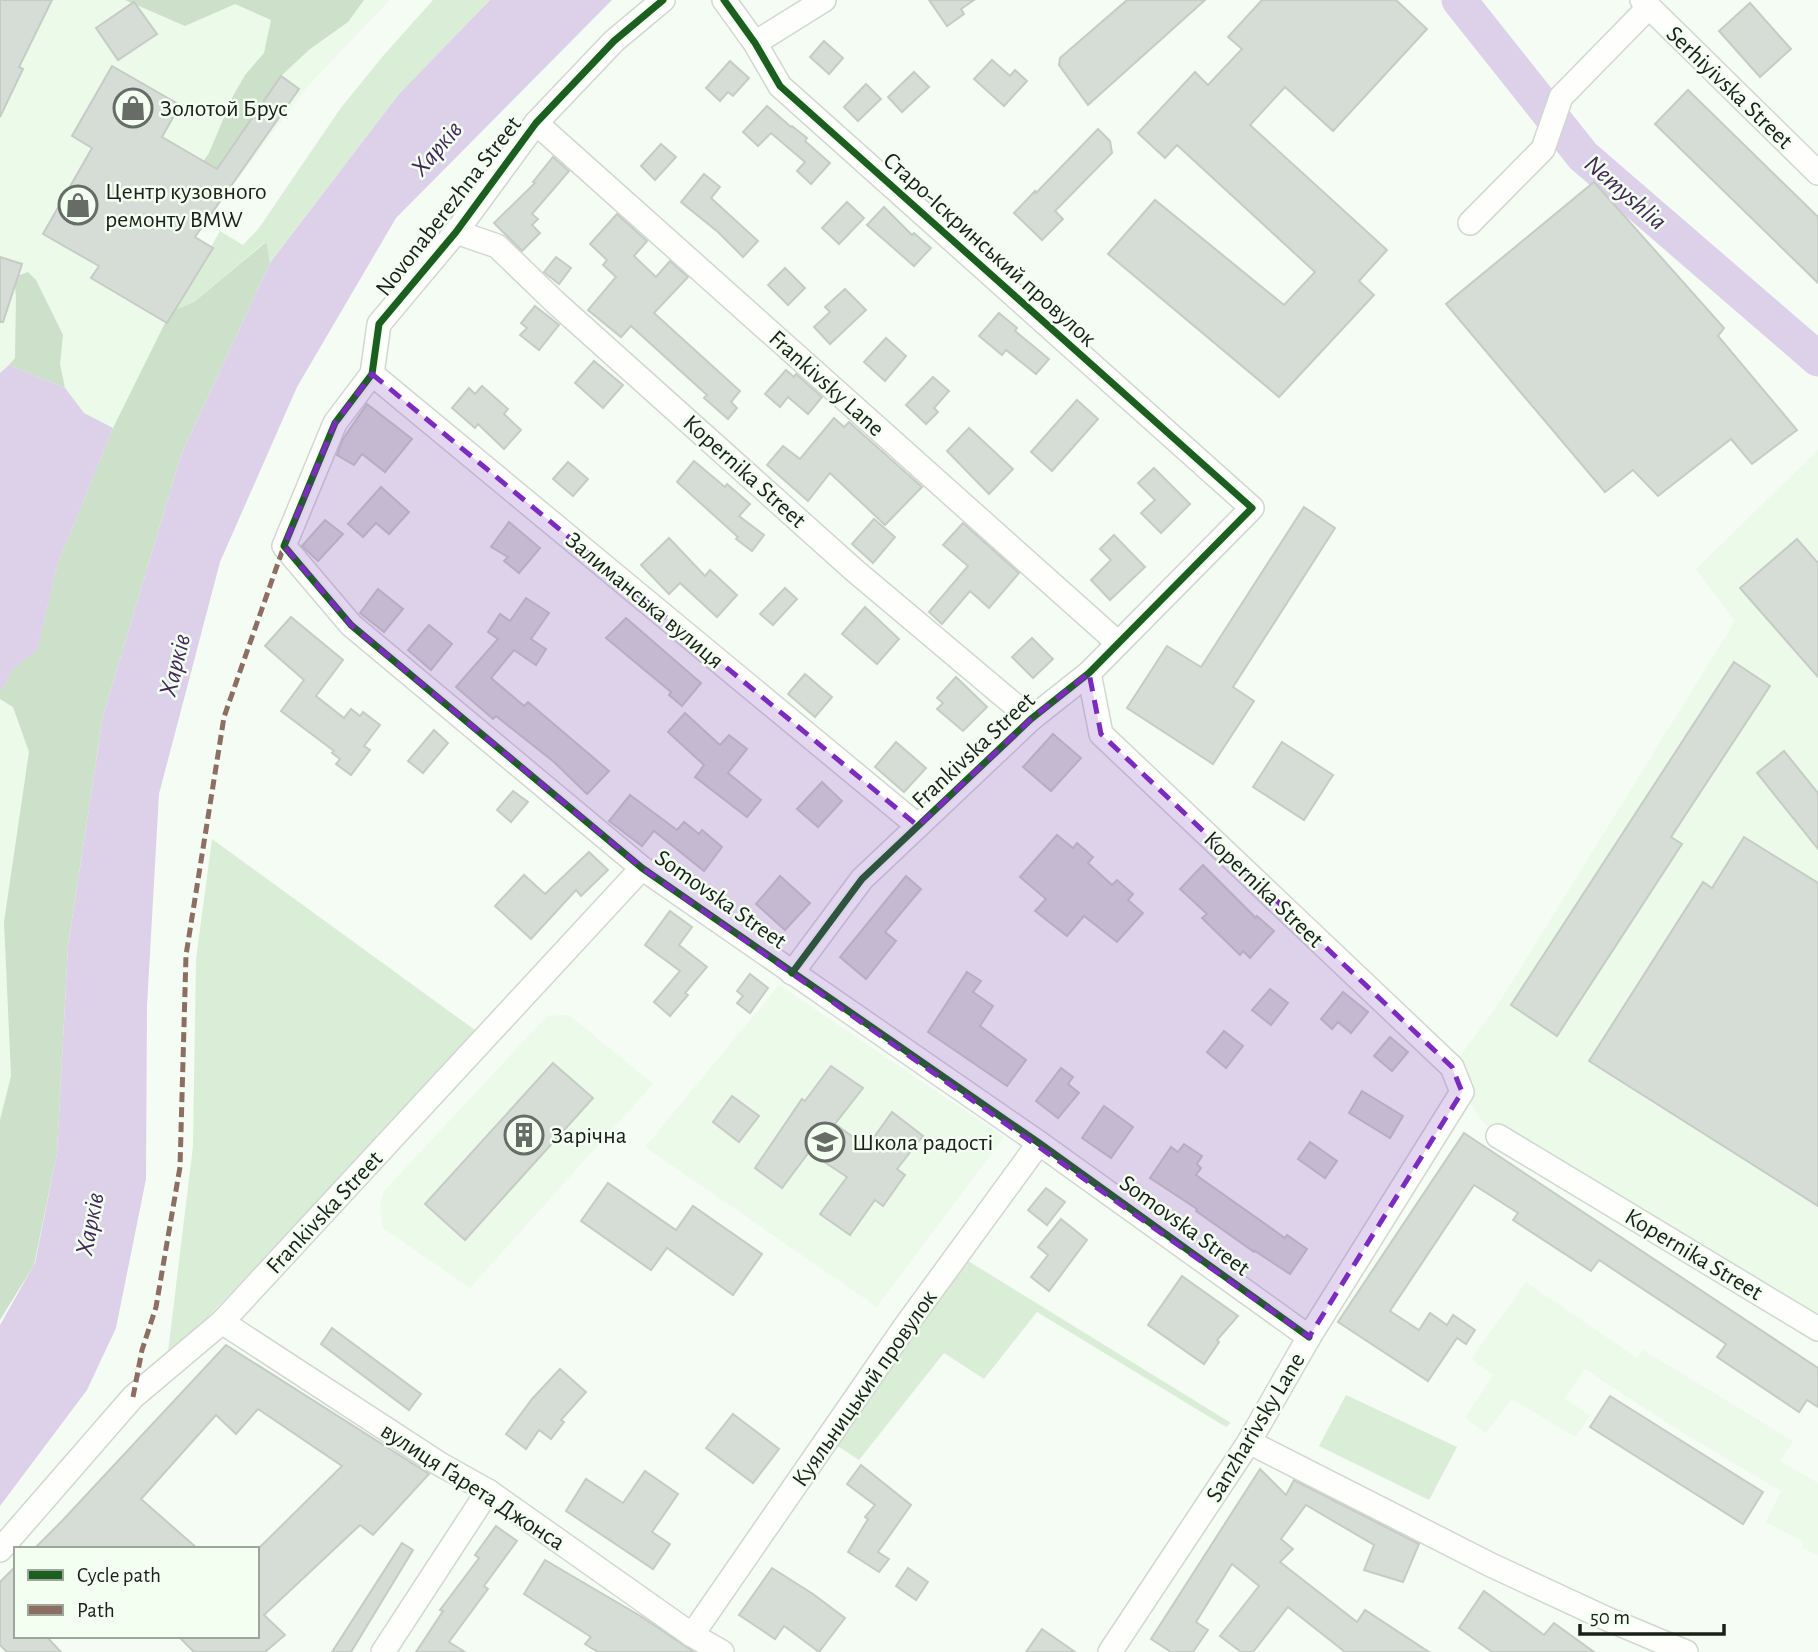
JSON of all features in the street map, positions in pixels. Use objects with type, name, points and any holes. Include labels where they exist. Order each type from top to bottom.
[{"type":"street","name":"Novonaberezhna Street","points":[[284,546],[335,423],[372,374],[379,324],[456,232],[536,123],[614,41],[663,0]]},
{"type":"street","name":"Старо-Іскринський провулок","points":[[724,0],[755,43],[780,86],[1252,508]]},
{"type":"street","points":[[755,43],[824,0]]},
{"type":"street","points":[[1470,223],[1543,149],[1561,97],[1646,4]]},
{"type":"street","name":"Serhiyivska Street","points":[[1646,4],[1818,173]]},
{"type":"street","name":"Frankivsky Lane","points":[[536,123],[1118,643]]},
{"type":"street","name":"Kopernika Street","points":[[456,232],[497,246],[555,302],[854,570],[1031,719]]},
{"type":"street","name":"Залиманська вулиця","points":[[372,374],[918,826]]},
{"type":"street","name":"Frankivska Street","points":[[792,972],[862,879],[1031,719],[1089,673],[1252,508]]},
{"type":"street","name":"Somovska Street","points":[[284,546],[351,625],[642,868],[1039,1143],[1309,1337]]},
{"type":"street","name":"Kopernika Street","points":[[1089,673],[1101,734],[1452,1067],[1462,1092]]},
{"type":"street","name":"Frankivska Street","points":[[0,1550],[133,1396],[222,1322],[642,868]]},
{"type":"street","name":"Sanzharivsky Lane","points":[[1110,1652],[1249,1442],[1309,1337],[1462,1092]]},
{"type":"street","name":"Kopernika Street","points":[[1498,1136],[1818,1329]]},
{"type":"street","name":"Куяльницький провулок","points":[[692,1635],[904,1328],[1039,1143]]},
{"type":"street","name":"вулиця Ґарета Джонса","points":[[222,1322],[438,1463],[488,1491],[692,1635],[722,1652]]},
{"type":"street","points":[[1249,1442],[1491,1565],[1686,1652]]},
{"type":"street","points":[[383,1652],[488,1491]]},
{"type":"highlighted area","points":[[372,374],[918,826],[1031,719],[1089,673],[1101,734],[1452,1067],[1462,1092],[1309,1337],[642,868],[351,625],[284,546],[335,423]]},
{"type":"shaded area","points":[[0,0],[390,0],[307,87],[195,237],[213,248],[4,922],[11,1076],[0,1120]]},
{"type":"shaded area","points":[[125,0],[364,0],[348,22],[310,49],[281,76],[186,213],[183,191],[209,153],[245,75],[264,53],[271,20],[235,4],[185,26]]},
{"type":"shaded area","points":[[433,0],[490,0],[399,94],[270,263],[265,242],[194,302],[175,310],[220,231],[243,245],[259,228],[340,109]]},
{"type":"shaded area","points":[[266,242],[270,263],[181,455],[103,716],[68,946],[57,1153],[34,1265],[0,1320],[0,1120],[11,1076],[4,922],[29,752],[13,707],[0,699],[0,692],[14,668],[37,649],[58,563],[113,428],[165,323],[175,310],[194,302]]},
{"type":"shaded area","points":[[28,272],[36,280],[63,335],[60,364],[65,388],[9,365],[15,358],[14,277]]},
{"type":"shaded area","points":[[1818,450],[1818,1329],[1498,1136],[1482,1121],[1462,1092],[1452,1067],[1497,1006],[1735,621],[1696,569]]},
{"type":"shaded area","points":[[212,839],[479,1033],[167,1360],[193,1146],[196,959]]},
{"type":"shaded area","name":"Школа радості","points":[[779,985],[1004,1137],[877,1307],[645,1147]]},
{"type":"shaded area","points":[[569,1015],[653,1084],[470,1288],[383,1228],[380,1206],[383,1192],[547,1016]]},
{"type":"shaded area","points":[[965,1259],[1231,1423],[1226,1427],[1037,1312],[984,1379],[944,1353],[859,1460],[836,1445]]},
{"type":"shaded area","points":[[1526,1282],[1637,1358],[1643,1350],[1793,1441],[1780,1461],[1818,1483],[1818,1555],[1802,1548],[1804,1542],[1766,1522],[1781,1491],[1667,1423],[1585,1369],[1565,1398],[1590,1416],[1575,1437],[1512,1399],[1486,1433],[1465,1418],[1493,1375],[1471,1359]]},
{"type":"shaded area","points":[[1346,1395],[1457,1447],[1429,1500],[1319,1446]]},
{"type":"water","name":"Харків","points":[[490,0],[612,0],[396,218],[297,387],[220,562],[159,794],[147,1006],[146,1179],[116,1328],[87,1390],[0,1506],[0,1325],[35,1263],[57,1153],[68,946],[103,716],[181,455],[270,263],[399,94]]},
{"type":"water","points":[[9,365],[65,388],[84,413],[113,428],[58,563],[37,650],[14,668],[0,692],[0,373]]},
{"type":"building","points":[[0,0],[52,0],[19,67],[23,69],[0,117]]},
{"type":"building","points":[[929,0],[974,0],[961,9],[964,14],[947,26]]},
{"type":"building","points":[[1127,0],[1205,0],[1088,105],[1059,65],[1060,58]]},
{"type":"building","points":[[1262,0],[1396,0],[1427,29],[1333,131],[1285,87],[1250,125],[1387,250],[1359,281],[1374,295],[1279,397],[1108,254],[1155,200],[1284,305],[1315,272],[1177,145],[1165,158],[1138,133],[1195,72],[1208,85],[1242,49],[1228,37]]},
{"type":"building","points":[[134,2],[157,34],[118,60],[96,28]]},
{"type":"building","points":[[1750,3],[1791,49],[1760,77],[1719,31]]},
{"type":"building","points":[[824,41],[843,58],[829,74],[810,57]]},
{"type":"building","points":[[992,60],[1010,76],[1015,70],[1027,81],[1004,106],[974,79]]},
{"type":"building","points":[[730,61],[749,78],[733,96],[728,92],[720,101],[706,88]]},
{"type":"building","points":[[112,66],[180,105],[162,137],[217,169],[281,76],[299,89],[195,237],[213,248],[167,323],[91,278],[99,266],[43,234],[92,148],[72,136]]},
{"type":"building","points":[[914,72],[929,87],[902,112],[888,97]]},
{"type":"building","points":[[866,84],[881,99],[858,121],[844,107]]},
{"type":"building","points":[[1688,90],[1818,217],[1818,283],[1655,124]]},
{"type":"building","points":[[767,106],[807,138],[805,141],[830,163],[811,184],[797,171],[805,162],[771,133],[758,146],[743,132]]},
{"type":"building","points":[[1098,129],[1110,141],[1112,153],[1055,211],[1063,219],[1042,240],[1014,213]]},
{"type":"building","points":[[661,144],[676,157],[655,180],[641,166]]},
{"type":"building","points":[[553,157],[569,171],[532,214],[538,219],[532,225],[540,233],[522,251],[494,223],[535,183],[533,182]]},
{"type":"building","points":[[704,174],[720,187],[711,198],[758,241],[743,257],[718,232],[681,202]]},
{"type":"building","points":[[1594,182],[1724,328],[1718,336],[1797,430],[1752,464],[1731,439],[1658,496],[1633,470],[1605,492],[1446,304]]},
{"type":"building","points":[[847,202],[864,218],[839,244],[822,228]]},
{"type":"building","points":[[884,207],[912,235],[914,233],[931,248],[914,266],[867,225]]},
{"type":"building","points":[[617,214],[647,241],[634,256],[656,277],[670,261],[688,277],[654,313],[740,391],[731,402],[737,408],[728,419],[704,398],[707,395],[631,326],[621,337],[588,310],[616,277],[603,265],[607,260],[590,244]]},
{"type":"building","points":[[0,257],[22,264],[3,322],[0,322]]},
{"type":"building","points":[[556,257],[571,268],[559,284],[544,272]]},
{"type":"building","points":[[785,268],[805,288],[788,305],[768,285]]},
{"type":"building","points":[[845,289],[866,310],[830,344],[814,327],[830,312],[825,307]]},
{"type":"building","points":[[535,306],[559,325],[539,350],[520,335],[527,328],[521,323]]},
{"type":"building","points":[[999,313],[1017,328],[1015,331],[1049,359],[1036,374],[1006,350],[1002,355],[979,336]]},
{"type":"building","points":[[886,338],[906,356],[885,381],[864,362]]},
{"type":"building","points":[[594,361],[623,385],[603,408],[575,383]]},
{"type":"building","points":[[786,370],[794,377],[796,374],[822,397],[808,414],[788,397],[780,407],[765,394]]},
{"type":"building","points":[[933,377],[949,391],[934,408],[938,412],[926,424],[906,405]]},
{"type":"building","points":[[482,386],[508,409],[504,414],[521,430],[504,449],[478,424],[475,428],[452,408],[469,388],[475,394]]},
{"type":"building","points":[[1077,400],[1098,419],[1052,471],[1031,452]]},
{"type":"building","points":[[367,404],[412,439],[385,472],[362,454],[354,465],[337,455],[343,439]]},
{"type":"building","points":[[834,418],[844,427],[849,422],[922,487],[885,525],[830,473],[808,501],[767,465],[783,446],[800,459]]},
{"type":"building","points":[[969,428],[1013,469],[989,494],[947,451]]},
{"type":"building","points":[[694,461],[750,504],[739,516],[764,535],[752,551],[677,482]]},
{"type":"building","points":[[568,462],[588,479],[573,496],[553,479]]},
{"type":"building","points":[[1154,468],[1190,504],[1161,533],[1141,513],[1155,500],[1138,483]]},
{"type":"building","points":[[381,487],[409,512],[389,534],[376,523],[363,537],[348,524]]},
{"type":"building","points":[[1304,507],[1335,528],[1233,687],[1254,701],[1213,764],[1127,708],[1167,646],[1201,667]]},
{"type":"building","points":[[874,519],[895,537],[873,563],[852,544]]},
{"type":"building","points":[[325,520],[343,534],[318,561],[302,546]]},
{"type":"building","points":[[509,522],[540,548],[519,573],[504,561],[508,557],[491,547]]},
{"type":"building","points":[[963,523],[1019,573],[989,608],[970,591],[942,624],[929,612],[968,566],[943,545]]},
{"type":"building","points":[[1114,535],[1145,567],[1110,600],[1091,580],[1111,560],[1100,549]]},
{"type":"building","points":[[669,538],[705,576],[710,570],[737,595],[717,617],[680,583],[669,594],[641,565]]},
{"type":"building","points":[[1797,539],[1818,563],[1818,677],[1740,588]]},
{"type":"building","points":[[785,588],[797,599],[773,625],[760,614]]},
{"type":"building","points":[[378,589],[403,609],[384,632],[360,613]]},
{"type":"building","points":[[526,598],[549,613],[531,639],[546,649],[536,665],[514,650],[491,678],[524,706],[528,702],[609,771],[587,794],[554,762],[496,716],[493,719],[456,687],[498,639],[488,632],[500,614],[510,621]]},
{"type":"building","points":[[865,607],[899,639],[877,664],[842,634]]},
{"type":"building","points":[[291,617],[343,660],[316,696],[344,718],[351,709],[360,716],[363,712],[380,725],[364,746],[370,750],[351,775],[336,764],[340,759],[332,753],[334,751],[281,711],[304,680],[265,646]]},
{"type":"building","points":[[626,618],[701,683],[682,706],[669,695],[671,692],[606,638]]},
{"type":"building","points":[[429,625],[452,644],[431,670],[408,650]]},
{"type":"building","points":[[1032,638],[1053,659],[1033,678],[1012,657]]},
{"type":"building","points":[[1734,662],[1770,686],[1671,837],[1682,844],[1557,1036],[1511,1005]]},
{"type":"building","points":[[805,674],[832,697],[815,717],[788,694]]},
{"type":"building","points":[[956,677],[987,707],[963,731],[937,709],[943,703],[937,698]]},
{"type":"building","points":[[685,713],[720,745],[729,735],[747,749],[728,773],[761,800],[747,817],[695,777],[704,765],[668,732]]},
{"type":"building","points":[[434,730],[448,743],[423,773],[408,761]]},
{"type":"building","points":[[1053,734],[1081,758],[1051,791],[1023,767]]},
{"type":"building","points":[[896,742],[926,768],[904,792],[875,767]]},
{"type":"building","points":[[1282,742],[1333,775],[1304,820],[1253,787]]},
{"type":"building","points":[[1784,751],[1818,793],[1818,849],[1757,773]]},
{"type":"building","points":[[822,782],[842,801],[818,827],[797,809]]},
{"type":"building","points":[[513,791],[528,802],[511,822],[497,810]]},
{"type":"building","points":[[630,795],[677,830],[684,822],[699,834],[702,830],[722,847],[704,871],[654,831],[642,846],[609,821]]},
{"type":"building","points":[[1057,835],[1073,848],[1077,843],[1093,857],[1088,863],[1112,885],[1117,880],[1133,894],[1128,900],[1143,913],[1117,942],[1084,916],[1067,936],[1035,911],[1046,899],[1020,877]]},
{"type":"building","points":[[1744,837],[1818,883],[1818,1206],[1589,1061],[1703,882],[1712,888]]},
{"type":"building","points":[[589,852],[608,870],[581,896],[576,890],[531,939],[495,906],[524,875],[545,894]]},
{"type":"building","points":[[1203,865],[1256,918],[1257,916],[1274,931],[1250,958],[1243,951],[1240,955],[1202,918],[1207,914],[1180,889]]},
{"type":"building","points":[[780,876],[810,903],[785,930],[756,904]]},
{"type":"building","points":[[906,876],[921,889],[885,932],[896,941],[866,979],[840,957]]},
{"type":"building","points":[[670,911],[692,927],[679,945],[707,967],[670,1016],[654,1002],[680,971],[645,945]]},
{"type":"building","points":[[967,972],[981,981],[973,992],[993,1006],[980,1026],[1026,1060],[1007,1086],[928,1032]]},
{"type":"building","points":[[750,974],[768,988],[750,1013],[737,1003],[743,996],[737,991]]},
{"type":"building","points":[[1270,989],[1288,1003],[1271,1025],[1252,1010]]},
{"type":"building","points":[[1343,992],[1368,1012],[1351,1033],[1338,1022],[1332,1029],[1321,1019]]},
{"type":"building","points":[[1224,1031],[1243,1046],[1226,1068],[1207,1052]]},
{"type":"building","points":[[1390,1037],[1408,1052],[1392,1071],[1374,1056]]},
{"type":"building","name":"Зарічна","points":[[553,1063],[593,1098],[465,1240],[425,1204]]},
{"type":"building","points":[[831,1066],[863,1088],[835,1124],[867,1147],[892,1112],[923,1136],[897,1169],[905,1175],[883,1206],[875,1200],[850,1235],[820,1214],[847,1177],[809,1152],[782,1188],[755,1168],[802,1099],[805,1101]]},
{"type":"building","points":[[1061,1068],[1073,1077],[1068,1084],[1079,1093],[1058,1118],[1036,1101]]},
{"type":"building","points":[[1362,1091],[1403,1116],[1390,1138],[1349,1113]]},
{"type":"building","points":[[732,1096],[759,1116],[739,1142],[713,1122]]},
{"type":"building","points":[[1104,1106],[1133,1127],[1111,1158],[1082,1138]]},
{"type":"building","points":[[1464,1133],[1818,1368],[1818,1407],[1807,1400],[1799,1412],[1717,1357],[1726,1344],[1599,1260],[1591,1271],[1513,1220],[1518,1213],[1474,1185],[1390,1311],[1419,1330],[1430,1313],[1447,1325],[1453,1315],[1475,1330],[1466,1344],[1457,1338],[1428,1381],[1338,1322]]},
{"type":"building","points":[[1310,1142],[1337,1161],[1325,1178],[1298,1159]]},
{"type":"building","points":[[1184,1144],[1202,1156],[1197,1164],[1201,1168],[1196,1175],[1285,1238],[1287,1235],[1307,1249],[1290,1274],[1254,1252],[1150,1178],[1171,1147],[1178,1152]]},
{"type":"building","points":[[608,1183],[676,1230],[693,1206],[762,1254],[733,1295],[667,1248],[651,1270],[581,1221]]},
{"type":"building","points":[[1046,1188],[1065,1202],[1047,1225],[1028,1210]]},
{"type":"building","points":[[1061,1219],[1087,1240],[1049,1291],[1031,1277],[1048,1255],[1038,1247]]},
{"type":"building","points":[[1182,1276],[1238,1316],[1217,1340],[1219,1342],[1204,1364],[1148,1325]]},
{"type":"building","points":[[332,1328],[421,1394],[409,1410],[321,1344]]},
{"type":"building","points":[[226,1345],[429,1474],[373,1535],[360,1525],[264,1615],[285,1635],[265,1652],[194,1652],[180,1638],[259,1638],[259,1548],[342,1466],[258,1409],[236,1434],[216,1415],[141,1499],[196,1547],[36,1547]]},
{"type":"building","points":[[560,1369],[586,1392],[561,1420],[564,1422],[551,1439],[539,1430],[526,1449],[506,1434],[532,1399]]},
{"type":"building","points":[[1610,1396],[1763,1492],[1743,1524],[1590,1427]]},
{"type":"building","points":[[733,1414],[779,1449],[753,1483],[706,1448]]},
{"type":"building","points":[[861,1465],[911,1505],[878,1552],[889,1559],[879,1572],[848,1552],[868,1519],[865,1517],[875,1505],[847,1484]]},
{"type":"building","points":[[1260,1469],[1286,1495],[1294,1480],[1419,1544],[1403,1582],[1364,1570],[1374,1545],[1306,1505],[1281,1539],[1293,1549],[1280,1562],[1357,1622],[1365,1610],[1429,1652],[1345,1652],[1288,1607],[1253,1652],[1241,1652],[1220,1636],[1259,1586],[1232,1564],[1196,1622],[1208,1630],[1193,1652],[1171,1652],[1151,1639]]},
{"type":"building","points":[[645,1471],[678,1494],[652,1532],[670,1544],[653,1569],[566,1511],[586,1479],[623,1503]]},
{"type":"building","points":[[496,1526],[517,1541],[484,1586],[488,1589],[449,1642],[465,1652],[416,1652],[443,1611],[440,1610],[479,1558],[475,1555]]},
{"type":"building","points":[[402,1543],[413,1550],[351,1652],[332,1652]]},
{"type":"building","points":[[545,1560],[642,1617],[694,1652],[598,1652],[585,1644],[591,1637],[524,1594]]},
{"type":"building","points":[[14,1568],[14,1638],[48,1638],[61,1652],[7,1652],[0,1645],[0,1582]]},
{"type":"building","points":[[772,1568],[845,1618],[819,1652],[784,1626],[775,1639],[739,1615]]},
{"type":"building","points":[[908,1568],[928,1582],[916,1600],[896,1586]]},
{"type":"building","points":[[1484,1591],[1544,1635],[1554,1623],[1594,1652],[1492,1652],[1459,1628]]},
{"type":"building","points":[[1042,1629],[1075,1652],[1026,1652]]},
{"type":"waterway","name":"Nemyshlia","points":[[1459,0],[1583,156],[1818,359]]},
{"type":"marked path","points":[[133,1397],[142,1350],[156,1307],[180,1167],[186,955],[224,717],[284,546]]},
{"type":"cycle path","points":[[663,0],[614,41],[536,123],[456,232],[379,324],[372,374],[335,423],[284,546],[351,625],[642,868],[1039,1143],[1309,1337]]},
{"type":"cycle path","points":[[724,0],[755,43],[780,86],[1252,508],[1089,673],[1031,719],[862,879],[792,973]]},
{"type":"place","name":"Золотой Брус","points":[[133,108]]},
{"type":"place","name":"Центр кузовного ремонту BMW","points":[[78,205]]},
{"type":"place","name":"Зарічна","points":[[524,1135]]},
{"type":"place","name":"Школа радості","points":[[825,1142]]}]
